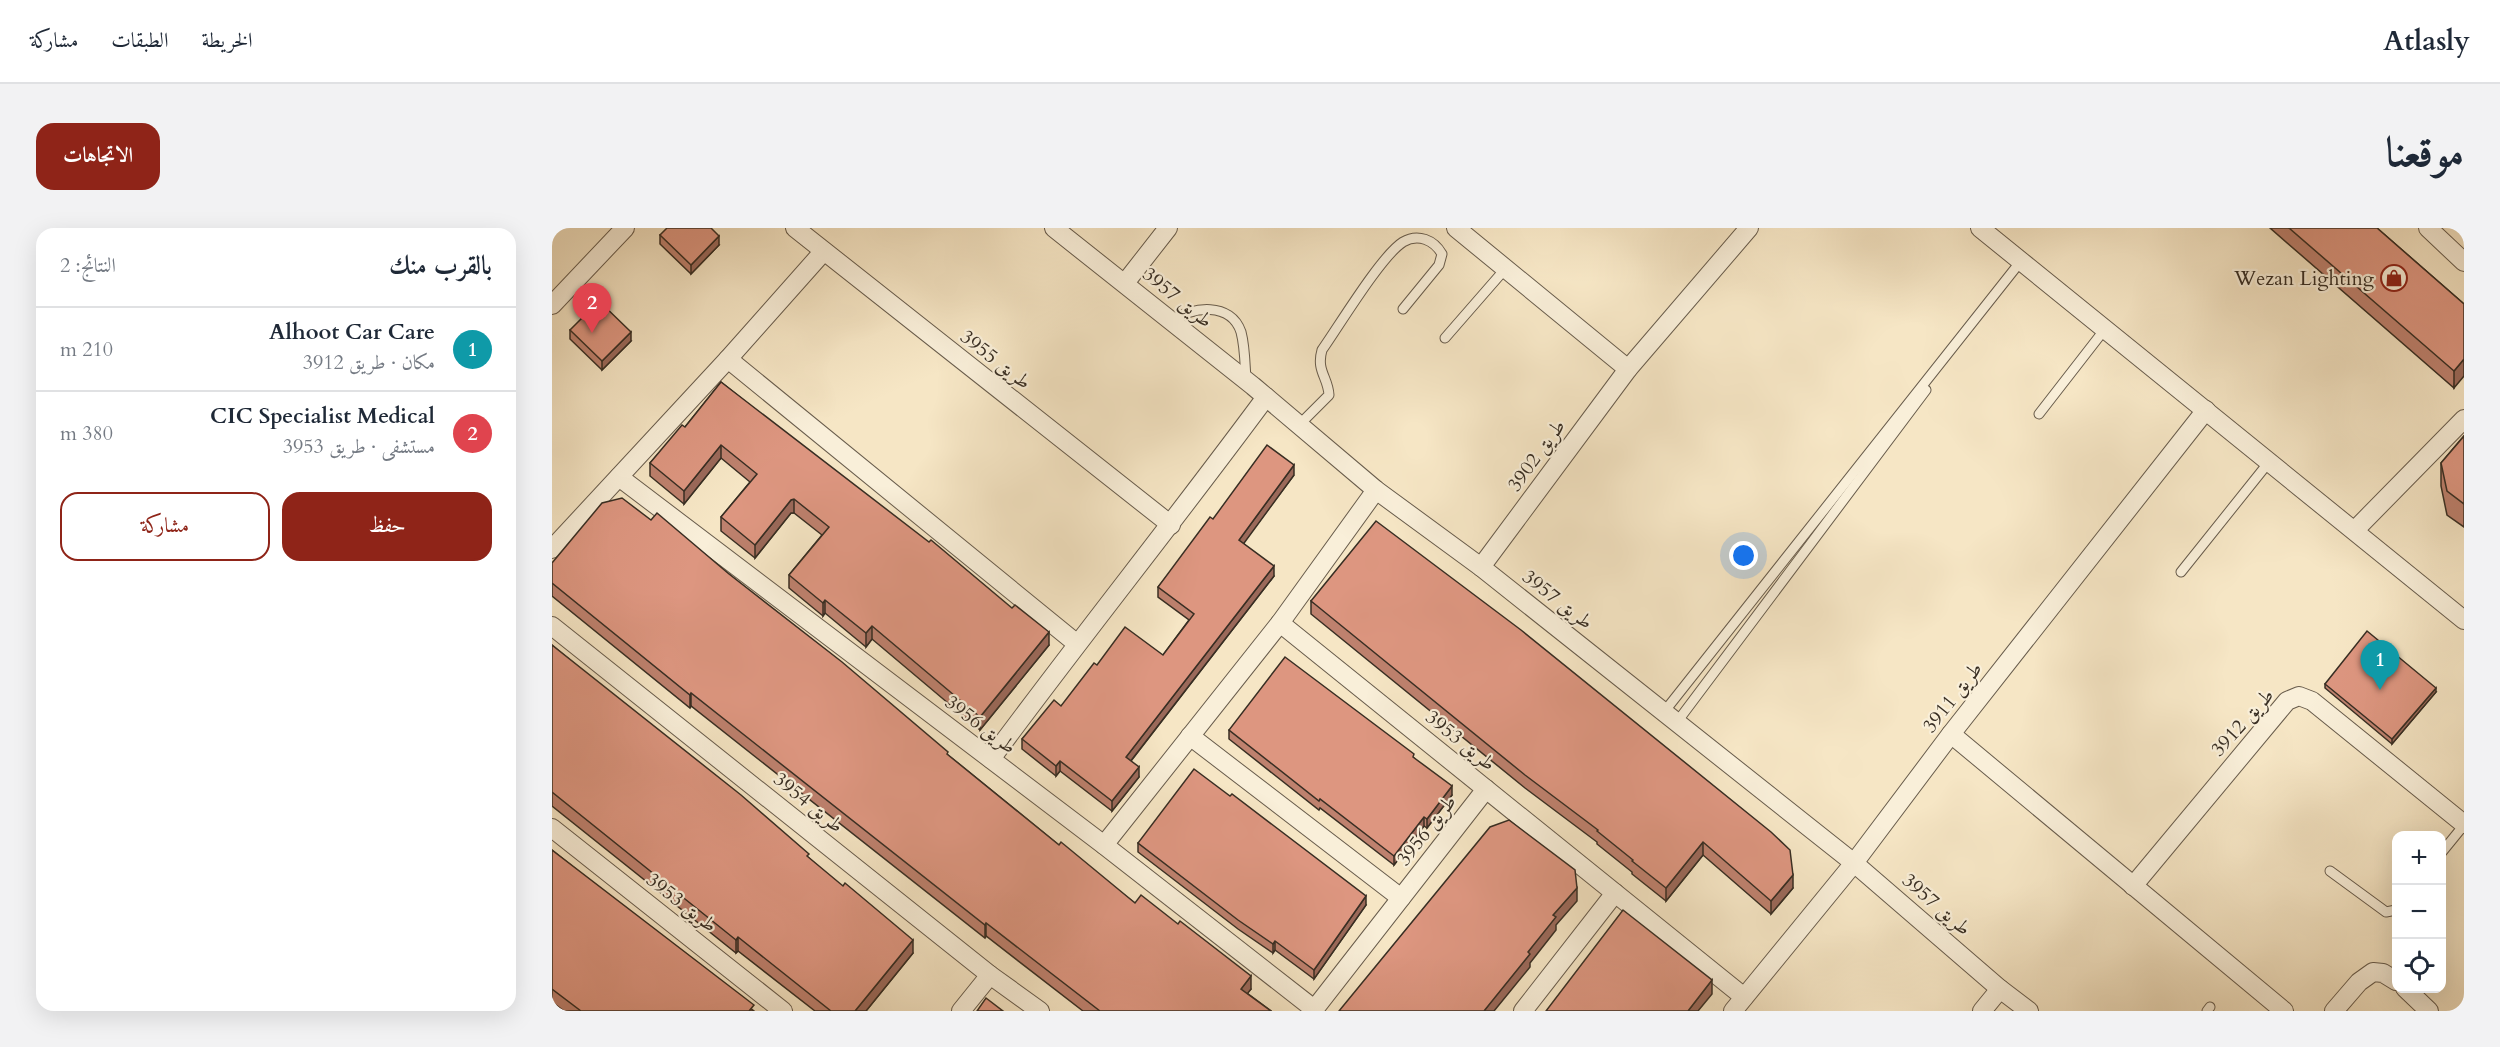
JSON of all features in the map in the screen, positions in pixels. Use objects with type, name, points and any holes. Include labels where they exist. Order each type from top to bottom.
[{"type":"street","points":[[552,305],[625,228]]},
{"type":"street","name":"طريق 3955","points":[[795,228],[1171,525]]},
{"type":"street","name":"طريق 3957","points":[[1054,228],[1266,397],[1376,490],[1481,567],[1854,863],[2000,989],[2029,1011]]},
{"type":"street","points":[[1125,283],[1168,228]]},
{"type":"street","name":"طريق 3902","points":[[1481,567],[1628,369],[1749,228]]},
{"type":"street","points":[[1980,228],[2464,620]]},
{"type":"street","points":[[2428,228],[2464,261]]},
{"type":"street","points":[[1458,229],[1628,369]]},
{"type":"street","points":[[552,549],[728,359],[823,252]]},
{"type":"street","points":[[728,359],[1076,643]]},
{"type":"street","points":[[991,759],[1076,643],[1171,525],[1266,397]]},
{"type":"street","name":"طريق 3911","points":[[1738,1004],[1854,863],[2206,410]]},
{"type":"street","points":[[2355,530],[2464,420]]},
{"type":"street","name":"طريق 3956","points":[[619,477],[1104,845],[1314,1010],[1486,789]]},
{"type":"street","points":[[1104,845],[1280,623],[1376,490]]},
{"type":"street","name":"طريق 3953","points":[[1280,623],[1615,893],[1738,1004]]},
{"type":"street","name":"طريق 3954","points":[[552,626],[990,975],[1040,1011]]},
{"type":"street","name":"طريق 3912","points":[[2133,886],[2287,700],[2299,696],[2312,701],[2464,825]]},
{"type":"street","points":[[1952,734],[2284,1011]]},
{"type":"street","name":"طريق 3956","points":[[1190,736],[1401,898]]},
{"type":"street","name":"طريق 3953","points":[[552,828],[783,1011]]},
{"type":"street","points":[[1524,1011],[1615,893]]},
{"type":"street","points":[[2334,1011],[2359,982],[2373,972],[2383,973],[2392,978]]},
{"type":"street","points":[[961,1011],[990,975]]},
{"type":"street","points":[[1982,1011],[2000,989]]},
{"type":"street","points":[[2410,993],[2429,1011]]},
{"type":"lane","points":[[1299,425],[1329,395],[1320,370],[1322,350],[1388,256],[1403,242],[1416,237],[1427,239],[1437,246],[1442,254],[1439,265],[1403,309]]},
{"type":"lane","points":[[1671,717],[1941,361],[1948,356],[2021,261]]},
{"type":"lane","points":[[1445,338],[1506,268]]},
{"type":"lane","points":[[1172,321],[1179,315],[1197,309],[1215,311],[1231,318],[1241,333],[1246,381]]},
{"type":"lane","points":[[2039,414],[2105,329]]},
{"type":"lane","points":[[1671,717],[1946,364],[1948,356]]},
{"type":"lane","points":[[2181,572],[2269,462]]},
{"type":"lane","points":[[2446,847],[2464,825]]},
{"type":"lane","points":[[2330,871],[2386,912],[2392,912]]},
{"type":"building","points":[[667,228],[711,228],[719,236],[691,265],[660,235]]},
{"type":"building","points":[[2289,228],[2377,228],[2464,304],[2464,359],[2454,371]]},
{"type":"building","points":[[599,301],[631,332],[602,361],[570,330]]},
{"type":"building","points":[[721,382],[929,542],[931,540],[1012,608],[1015,605],[1049,632],[980,717],[872,626],[866,633],[825,600],[823,603],[789,575],[829,527],[794,499],[755,545],[721,517],[757,474],[721,445],[684,491],[650,463],[682,425],[685,427]]},
{"type":"building","points":[[2464,436],[2464,504],[2447,491],[2441,463]]},
{"type":"building","points":[[1267,445],[1294,465],[1239,540],[1274,566],[1126,757],[1139,767],[1112,801],[1060,761],[1056,766],[1022,739],[1054,700],[1061,706],[1094,663],[1097,665],[1125,627],[1163,655],[1194,614],[1158,587],[1210,517],[1213,519]]},
{"type":"building","points":[[622,498],[651,520],[657,513],[729,574],[842,662],[948,752],[947,754],[1059,845],[1061,842],[1135,903],[1141,895],[1178,924],[1180,921],[1251,976],[1241,989],[1271,1011],[1100,1011],[986,923],[985,925],[691,693],[690,695],[552,583],[552,563],[602,503]]},
{"type":"building","points":[[1376,521],[1521,630],[1771,832],[1790,850],[1793,875],[1771,901],[1703,842],[1666,888],[1598,830],[1525,775],[1311,601]]},
{"type":"building","points":[[2367,631],[2436,688],[2392,739],[2325,684]]},
{"type":"building","points":[[552,645],[741,795],[809,854],[807,856],[843,886],[845,883],[913,940],[855,1011],[831,1011],[738,937],[736,940],[552,792]]},
{"type":"building","points":[[1285,657],[1414,754],[1413,757],[1452,786],[1427,819],[1424,817],[1394,856],[1320,799],[1319,801],[1229,730]]},
{"type":"building","points":[[1194,769],[1230,796],[1232,794],[1366,896],[1314,970],[1275,941],[1273,944],[1238,920],[1138,843]]},
{"type":"building","points":[[1509,820],[1575,870],[1577,888],[1553,915],[1556,917],[1528,952],[1530,954],[1484,1011],[1339,1011],[1490,827]]},
{"type":"building","points":[[552,850],[754,1005],[749,1011],[581,1011],[552,989]]},
{"type":"building","points":[[1623,910],[1712,980],[1688,1011],[1546,1011]]},
{"type":"building","points":[[986,998],[1003,1011],[977,1011]]},
{"type":"place","name":"Wezan Lighting","points":[[2394,278]]},
{"type":"place","name":"CIC Specialist Medical","points":[[592,333]]},
{"type":"place","name":"Alhoot Car Care","points":[[2380,690]]}]
